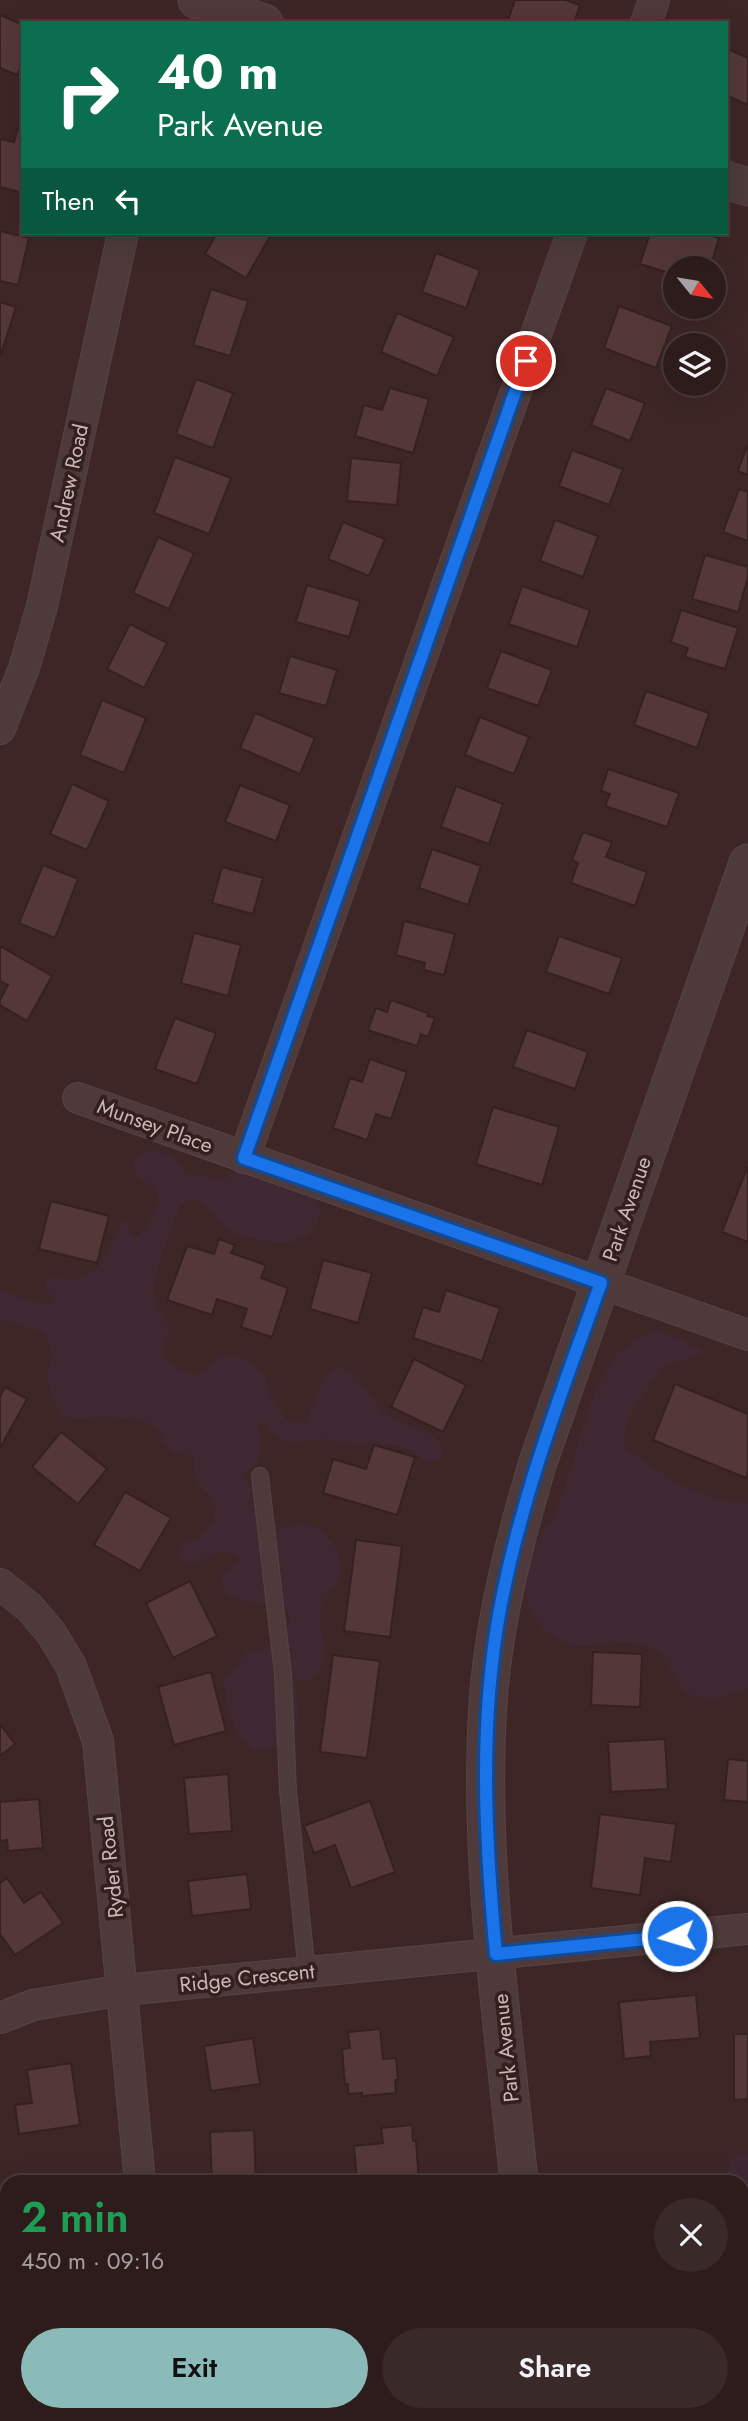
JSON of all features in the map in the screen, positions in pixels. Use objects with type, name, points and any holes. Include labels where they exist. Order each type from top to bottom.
[{"type":"street","points":[[647,21],[654,0]]},
{"type":"street","points":[[202,7],[256,21]]},
{"type":"street","points":[[728,181],[748,187]]},
{"type":"street","name":"Andrew Road","points":[[0,729],[24,668],[42,606],[123,235]]},
{"type":"street","points":[[244,1158],[571,235]]},
{"type":"street","name":"Park Avenue","points":[[518,2175],[488,1871],[485,1777],[489,1689],[500,1610],[515,1540],[538,1462],[748,863]]},
{"type":"street","name":"Munsey Place","points":[[78,1098],[748,1335]]},
{"type":"street","name":"Ryder Road","points":[[0,1584],[30,1608],[51,1633],[71,1666],[98,1741],[139,2175]]},
{"type":"street","name":"Ridge Crescent","points":[[0,2018],[33,2005],[123,1990],[748,1929]]},
{"type":"lane","points":[[260,1476],[280,1646],[288,1791],[307,1972]]},
{"type":"shaded area","points":[[152,1149],[173,1156],[184,1172],[192,1177],[207,1175],[217,1180],[225,1179],[251,1157],[306,1187],[317,1200],[319,1208],[319,1216],[312,1231],[298,1240],[283,1242],[233,1233],[220,1223],[205,1205],[192,1198],[182,1205],[164,1249],[154,1291],[156,1302],[168,1327],[169,1335],[164,1351],[168,1361],[193,1374],[207,1368],[215,1358],[234,1354],[251,1363],[266,1376],[271,1396],[286,1419],[296,1423],[305,1421],[309,1415],[327,1376],[332,1371],[345,1368],[362,1382],[387,1415],[432,1435],[444,1451],[440,1459],[430,1462],[423,1460],[414,1451],[387,1444],[339,1443],[326,1439],[295,1444],[286,1442],[270,1431],[265,1421],[259,1426],[260,1453],[257,1463],[241,1475],[253,1487],[269,1517],[281,1528],[295,1524],[307,1525],[324,1533],[336,1548],[340,1567],[339,1576],[321,1610],[325,1655],[323,1663],[310,1680],[295,1679],[298,1712],[296,1726],[286,1739],[268,1751],[256,1750],[246,1744],[238,1733],[228,1705],[224,1680],[247,1651],[263,1650],[282,1636],[287,1629],[289,1616],[279,1603],[243,1601],[234,1598],[222,1587],[223,1576],[240,1557],[222,1552],[194,1563],[179,1558],[184,1543],[199,1538],[213,1522],[216,1510],[210,1497],[197,1482],[192,1466],[194,1455],[173,1452],[165,1444],[156,1426],[144,1422],[107,1417],[80,1419],[63,1416],[51,1397],[47,1377],[52,1353],[46,1333],[0,1319],[0,1291],[56,1305],[44,1282],[49,1276],[73,1281],[97,1269],[123,1220],[134,1238],[145,1228],[160,1202],[151,1186],[139,1177],[132,1166],[136,1159]]},
{"type":"shaded area","points":[[655,1330],[682,1339],[706,1353],[662,1366],[629,1418],[623,1444],[649,1465],[681,1484],[715,1497],[748,1503],[748,1689],[715,1700],[686,1694],[655,1651],[639,1644],[624,1642],[578,1646],[563,1642],[547,1632],[528,1608],[526,1577],[532,1550],[562,1496],[593,1397],[612,1360],[632,1343]]},
{"type":"shaded area","points":[[744,2152],[748,2154],[748,2175],[726,2175],[730,2160]]},
{"type":"building","points":[[515,0],[566,0],[580,5],[575,21],[508,21]]},
{"type":"building","points":[[0,15],[21,24],[21,67],[17,75],[0,68]]},
{"type":"building","points":[[728,49],[748,58],[748,105],[728,96]]},
{"type":"building","points":[[18,128],[21,129],[21,192],[0,187],[0,139],[14,142]]},
{"type":"building","points":[[0,231],[29,238],[18,285],[0,281]]},
{"type":"building","points":[[216,235],[271,235],[246,278],[205,254]]},
{"type":"building","points":[[649,235],[709,235],[719,238],[714,256],[663,256],[663,271],[640,264]]},
{"type":"building","points":[[436,253],[480,270],[466,308],[422,292]]},
{"type":"building","points":[[211,289],[248,301],[230,356],[193,345]]},
{"type":"building","points":[[0,302],[16,307],[0,357]]},
{"type":"building","points":[[619,306],[672,326],[669,333],[663,333],[663,350],[656,368],[604,348]]},
{"type":"building","points":[[397,313],[454,337],[437,376],[381,352]]},
{"type":"building","points":[[196,379],[233,393],[213,448],[176,434]]},
{"type":"building","points":[[390,388],[429,399],[413,453],[355,436],[364,405],[382,410]]},
{"type":"building","points":[[606,388],[645,403],[630,441],[591,425]]},
{"type":"building","points":[[748,443],[748,475],[738,471]]},
{"type":"building","points":[[572,450],[623,469],[609,505],[559,486]]},
{"type":"building","points":[[175,457],[231,478],[209,534],[154,513]]},
{"type":"building","points":[[351,458],[401,463],[397,505],[347,501]]},
{"type":"building","points":[[739,489],[748,492],[748,541],[723,532]]},
{"type":"building","points":[[555,520],[598,536],[583,577],[540,561]]},
{"type":"building","points":[[343,522],[385,539],[369,576],[328,559]]},
{"type":"building","points":[[158,537],[194,553],[169,609],[133,593]]},
{"type":"building","points":[[705,555],[748,567],[748,577],[738,612],[692,599]]},
{"type":"building","points":[[307,585],[360,601],[349,637],[296,622]]},
{"type":"building","points":[[522,586],[590,610],[577,647],[509,624]]},
{"type":"building","points":[[681,610],[738,628],[725,669],[685,657],[688,648],[671,642]]},
{"type":"building","points":[[130,624],[167,643],[144,688],[107,669]]},
{"type":"building","points":[[501,651],[552,670],[538,706],[487,688]]},
{"type":"building","points":[[290,656],[337,670],[326,706],[279,693]]},
{"type":"building","points":[[646,691],[709,713],[697,748],[634,725]]},
{"type":"building","points":[[102,700],[146,718],[124,773],[80,755]]},
{"type":"building","points":[[255,713],[315,738],[300,774],[240,748]]},
{"type":"building","points":[[480,717],[529,737],[514,774],[465,755]]},
{"type":"building","points":[[608,769],[679,793],[667,827],[605,806],[610,794],[601,791]]},
{"type":"building","points":[[72,784],[109,801],[87,850],[50,834]]},
{"type":"building","points":[[240,785],[290,805],[276,841],[225,822]]},
{"type":"building","points":[[456,786],[503,804],[489,844],[441,827]]},
{"type":"building","points":[[583,832],[612,842],[606,857],[647,872],[635,906],[571,883],[578,863],[572,860]]},
{"type":"building","points":[[432,849],[481,866],[468,905],[419,888]]},
{"type":"building","points":[[43,865],[78,879],[55,938],[19,923]]},
{"type":"building","points":[[222,867],[263,878],[253,914],[212,903]]},
{"type":"building","points":[[404,921],[455,934],[444,975],[424,970],[425,963],[396,955]]},
{"type":"building","points":[[194,933],[241,945],[228,996],[181,983]]},
{"type":"building","points":[[559,936],[622,958],[609,994],[546,972]]},
{"type":"building","points":[[0,946],[52,976],[27,1021],[0,1005],[8,985],[0,981]]},
{"type":"building","points":[[391,1000],[435,1018],[428,1037],[421,1034],[417,1046],[368,1030],[376,1008],[387,1012]]},
{"type":"building","points":[[175,1018],[216,1033],[197,1084],[155,1069]]},
{"type":"building","points":[[527,1030],[588,1052],[575,1089],[513,1067]]},
{"type":"building","points":[[370,1059],[407,1072],[391,1119],[376,1114],[367,1140],[333,1128],[350,1078],[362,1082]]},
{"type":"building","points":[[493,1107],[559,1127],[542,1185],[476,1164]]},
{"type":"building","points":[[748,1168],[748,1242],[722,1232]]},
{"type":"building","points":[[51,1201],[109,1216],[97,1263],[39,1249]]},
{"type":"building","points":[[219,1239],[235,1245],[231,1253],[266,1265],[261,1278],[288,1288],[272,1337],[241,1327],[247,1309],[217,1299],[212,1315],[167,1300],[187,1246],[214,1254]]},
{"type":"building","points":[[323,1260],[372,1273],[358,1323],[310,1309]]},
{"type":"building","points":[[446,1290],[500,1308],[482,1361],[413,1338],[423,1307],[439,1312]]},
{"type":"building","points":[[414,1359],[466,1385],[443,1432],[391,1407]]},
{"type":"building","points":[[675,1384],[748,1414],[746,1478],[653,1440]]},
{"type":"building","points":[[5,1387],[27,1399],[0,1448],[0,1397]]},
{"type":"building","points":[[61,1432],[107,1469],[78,1504],[32,1467]]},
{"type":"building","points":[[374,1445],[415,1457],[397,1515],[323,1493],[333,1459],[366,1469]]},
{"type":"building","points":[[125,1492],[171,1518],[140,1571],[94,1545]]},
{"type":"building","points":[[356,1540],[402,1546],[390,1637],[344,1631]]},
{"type":"building","points":[[190,1581],[217,1636],[173,1658],[146,1603]]},
{"type":"building","points":[[593,1652],[642,1654],[640,1707],[591,1705]]},
{"type":"building","points":[[333,1655],[380,1661],[367,1758],[320,1752]]},
{"type":"building","points":[[211,1672],[226,1731],[174,1745],[158,1687]]},
{"type":"building","points":[[0,1724],[15,1744],[0,1756]]},
{"type":"building","points":[[665,1739],[668,1789],[611,1792],[608,1742]]},
{"type":"building","points":[[728,1759],[748,1761],[748,1802],[724,1800]]},
{"type":"building","points":[[228,1774],[232,1831],[189,1834],[184,1778]]},
{"type":"building","points":[[39,1799],[43,1848],[8,1851],[7,1840],[0,1841],[0,1802]]},
{"type":"building","points":[[370,1801],[395,1872],[351,1888],[335,1845],[314,1853],[304,1826]]},
{"type":"building","points":[[600,1814],[676,1824],[671,1862],[645,1858],[640,1895],[591,1888]]},
{"type":"building","points":[[247,1874],[251,1909],[192,1916],[188,1881]]},
{"type":"building","points":[[7,1878],[24,1903],[41,1892],[63,1923],[15,1955],[0,1934],[0,1883]]},
{"type":"building","points":[[696,1995],[700,2038],[650,2042],[651,2056],[624,2059],[619,2002]]},
{"type":"building","points":[[380,2029],[383,2059],[396,2058],[396,2093],[362,2096],[362,2093],[348,2094],[342,2049],[350,2048],[348,2032]]},
{"type":"building","points":[[734,2034],[748,2034],[748,2099],[734,2100]]},
{"type":"building","points":[[253,2038],[260,2084],[211,2091],[204,2046]]},
{"type":"building","points":[[71,2063],[80,2125],[19,2134],[15,2105],[32,2103],[27,2070]]},
{"type":"building","points":[[412,2125],[418,2175],[356,2175],[354,2146],[383,2143],[381,2128]]},
{"type":"building","points":[[254,2130],[256,2175],[212,2175],[210,2132]]},
{"type":"route","points":[[526,361],[244,1158],[601,1283],[538,1462],[515,1540],[500,1610],[489,1689],[485,1777],[488,1871],[496,1954],[677,1936]]}]
